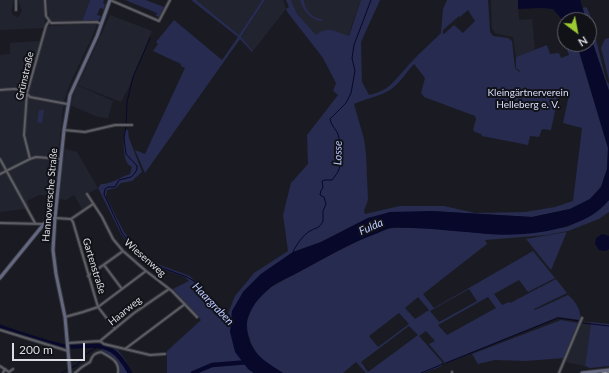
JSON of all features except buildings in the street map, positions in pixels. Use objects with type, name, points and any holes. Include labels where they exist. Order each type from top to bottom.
[{"type":"main road","name":"Hannoversche Straße","points":[[70,373],[65,317],[54,261],[55,218],[64,130],[67,104],[73,87],[110,0]]},
{"type":"main road","points":[[0,278],[48,219],[55,218]]},
{"type":"main road","points":[[582,373],[594,373],[609,370]]},
{"type":"street","points":[[16,0],[16,10]]},
{"type":"street","points":[[45,0],[46,16],[49,21],[56,24],[97,22],[101,24]]},
{"type":"street","points":[[110,0],[159,20],[170,0]]},
{"type":"street","name":"Grünstraße","points":[[30,158],[24,135],[27,93],[46,26],[49,21]]},
{"type":"street","points":[[0,90],[20,89],[25,91],[30,96],[67,104]]},
{"type":"street","points":[[64,130],[85,132],[115,125],[130,125]]},
{"type":"street","points":[[0,174],[30,158],[61,159]]},
{"type":"street","points":[[0,159],[35,223]]},
{"type":"street","name":"Wiesenweg","points":[[87,194],[102,217],[113,239],[123,251],[169,289],[197,317]]},
{"type":"street","points":[[55,218],[71,219],[93,204]]},
{"type":"street","name":"Gartenstraße","points":[[71,219],[98,307],[115,329]]},
{"type":"street","points":[[0,223],[44,224]]},
{"type":"street","points":[[88,277],[123,251]]},
{"type":"street","points":[[104,265],[122,288]]},
{"type":"street","points":[[65,317],[98,307],[146,271]]},
{"type":"street","name":"Haarweg","points":[[100,341],[147,304],[169,289]]},
{"type":"street","points":[[125,349],[185,304]]},
{"type":"street","points":[[559,373],[582,318]]},
{"type":"street","points":[[0,330],[68,350]]},
{"type":"street","points":[[67,343],[100,341],[104,344],[150,355],[165,354]]},
{"type":"street","points":[[75,373],[90,362],[95,353],[101,352],[119,366],[118,373]]},
{"type":"street","points":[[0,366],[8,372],[13,369]]},
{"type":"street","points":[[4,373],[5,369]]},
{"type":"shaded area","points":[[0,0],[14,0],[11,11],[13,15],[17,17],[22,11],[18,0],[44,0],[44,28],[0,30]]},
{"type":"shaded area","points":[[47,0],[90,0],[82,21],[56,22],[51,21],[49,18]]},
{"type":"shaded area","points":[[195,0],[262,0],[239,35]]},
{"type":"shaded area","points":[[265,0],[283,0],[286,9],[253,51],[241,38]]},
{"type":"shaded area","points":[[286,0],[361,0],[348,38],[316,44],[289,8]]},
{"type":"shaded area","points":[[491,0],[518,0],[519,20],[532,19],[535,50],[516,57],[513,37],[495,33],[492,28]]},
{"type":"shaded area","points":[[110,15],[152,31],[129,87],[121,102],[78,85]]},
{"type":"shaded area","points":[[96,24],[97,26],[69,86],[64,101],[58,155],[64,156],[65,149],[77,152],[98,188],[86,195],[91,203],[82,209],[74,195],[66,200],[60,199],[56,196],[39,195],[27,201],[30,207],[0,212],[0,55],[10,54],[10,43],[42,42],[47,27],[49,26]]},
{"type":"shaded area","points":[[77,85],[113,101],[108,118],[98,117],[70,105]]},
{"type":"shaded area","points":[[583,321],[591,322],[585,366],[565,362]]},
{"type":"green space","points":[[90,0],[104,0],[104,9],[100,8],[97,15],[101,16],[99,20],[82,21]]},
{"type":"green space","points":[[125,0],[146,0],[164,7],[159,17],[156,16],[157,13]]},
{"type":"green space","points":[[191,0],[196,0],[239,35],[262,0],[265,0],[241,37],[253,51],[252,52],[240,39],[145,173],[135,150],[145,154],[185,68],[181,66],[181,64],[153,51],[158,44],[156,42],[174,20],[222,60],[238,37]]},
{"type":"green space","name":"Kleingärtnerverein Helleberg e. V.","points":[[286,0],[291,0],[297,14],[316,35],[325,30],[332,30],[349,36],[361,0],[380,0],[361,42],[362,82],[369,95],[382,91],[394,82],[414,59],[441,33],[443,9],[447,0],[488,0],[490,32],[493,36],[508,38],[512,41],[515,68],[519,72],[520,71],[516,68],[516,57],[547,45],[550,54],[559,53],[561,58],[569,55],[568,52],[579,52],[608,148],[607,169],[601,187],[590,199],[570,209],[532,217],[431,211],[368,218],[321,242],[293,252],[261,274],[243,292],[248,369],[254,373],[167,373],[167,351],[201,320],[173,289],[189,281],[185,277],[160,268],[132,248],[121,234],[98,188],[101,184],[112,182],[130,174],[132,167],[127,164],[124,146],[125,130],[128,130],[129,138],[142,172],[132,181],[121,183],[116,188],[107,190],[106,197],[124,232],[134,246],[160,265],[190,276],[227,316],[235,296],[254,273],[288,251],[283,215],[291,183],[308,164],[307,135],[338,95],[333,91],[336,83],[323,58],[286,9],[289,7]],"holes":[[[468,10],[475,21],[463,33],[454,25],[443,34],[443,30]],[[414,64],[425,78],[421,93],[424,97],[475,116],[476,119],[473,130],[475,132],[481,134],[482,136],[528,145],[530,136],[539,137],[542,129],[551,130],[559,92],[565,92],[569,95],[563,123],[582,128],[573,201],[555,207],[525,212],[475,213],[444,206],[400,206],[365,214],[364,211],[368,200],[366,154],[364,139],[354,104],[381,95],[391,89],[400,81]]]},
{"type":"green space","points":[[300,0],[304,0],[307,10],[315,17],[322,19],[322,21],[311,17],[303,7]]},
{"type":"green space","points":[[583,8],[587,8],[589,12],[584,12]]},
{"type":"green space","points":[[609,38],[609,80],[601,48],[605,39]]},
{"type":"green space","points":[[597,43],[606,80],[609,84],[609,91],[596,52],[597,52]]},
{"type":"green space","points":[[39,110],[44,110],[42,123],[37,122]]},
{"type":"green space","points":[[609,200],[609,212],[599,219],[568,231],[546,235],[485,240],[487,244],[423,294],[434,308],[533,251],[555,278],[528,292],[519,280],[494,294],[502,305],[509,302],[510,303],[556,279],[567,293],[534,309],[535,310],[568,295],[577,306],[580,313],[580,320],[558,317],[445,363],[429,344],[435,341],[426,331],[419,336],[442,362],[442,366],[423,373],[366,373],[356,362],[343,373],[283,373],[264,361],[257,354],[251,343],[247,330],[247,320],[255,302],[271,287],[366,237],[391,228],[428,228],[490,234],[520,234],[567,227],[592,215]],"holes":[[[469,289],[477,301],[439,322],[430,311]],[[418,297],[429,310],[415,319],[405,308]],[[488,297],[496,308],[447,335],[438,325]],[[399,313],[409,324],[378,347],[369,336]],[[409,326],[418,335],[368,372],[361,362]]]},
{"type":"green space","points":[[566,232],[566,234],[551,270],[526,239]]},
{"type":"green space","points":[[561,320],[578,323],[564,358],[525,361],[495,360],[478,364],[472,354]]},
{"type":"green space","points":[[591,322],[609,324],[609,366],[590,368],[585,366]]},
{"type":"green space","points":[[102,344],[118,350],[132,373],[119,373],[120,366],[102,351]]},
{"type":"water","points":[[518,0],[580,0],[584,12],[557,12],[557,14],[553,9],[518,9]]},
{"type":"water","name":"Fulda","points":[[579,52],[596,52],[609,91],[609,200],[598,210],[585,219],[570,225],[536,233],[503,235],[432,229],[386,229],[358,241],[277,283],[258,300],[251,310],[247,325],[250,342],[253,348],[263,359],[283,373],[254,373],[248,369],[235,352],[230,332],[232,311],[243,292],[261,274],[293,252],[321,242],[368,218],[390,212],[431,211],[532,217],[570,209],[590,199],[601,187],[607,169],[608,148]]},
{"type":"water","points":[[602,234],[609,236],[609,249],[606,251],[599,250],[595,244],[596,238]]},
{"type":"waterway","name":"Losse","points":[[293,252],[305,235],[319,227],[323,221],[323,211],[326,204],[324,197],[320,195],[323,188],[322,181],[332,180],[338,172],[341,161],[338,135],[330,119],[346,103],[351,93],[355,71],[352,58],[354,45],[371,0]]},
{"type":"waterway","name":"Haargraben","points":[[150,38],[133,77],[127,102],[124,138],[126,154],[137,166],[137,169],[131,177],[119,180],[115,187],[108,187],[105,189],[104,194],[122,233],[133,247],[160,267],[194,281],[226,320],[231,323]]},
{"type":"waterway","points":[[446,363],[558,318],[580,321]]},
{"type":"waterway","points":[[583,323],[609,326]]},
{"type":"waterway","points":[[0,327],[62,346],[100,346],[112,350],[126,365],[130,373]]},
{"type":"waterway","points":[[61,373],[77,365],[86,354],[99,346]]},
{"type":"waterway","points":[[193,373],[212,365],[249,362]]},
{"type":"waterway","points":[[421,373],[443,364]]},
{"type":"tram line","points":[[602,373],[609,372]]}]
